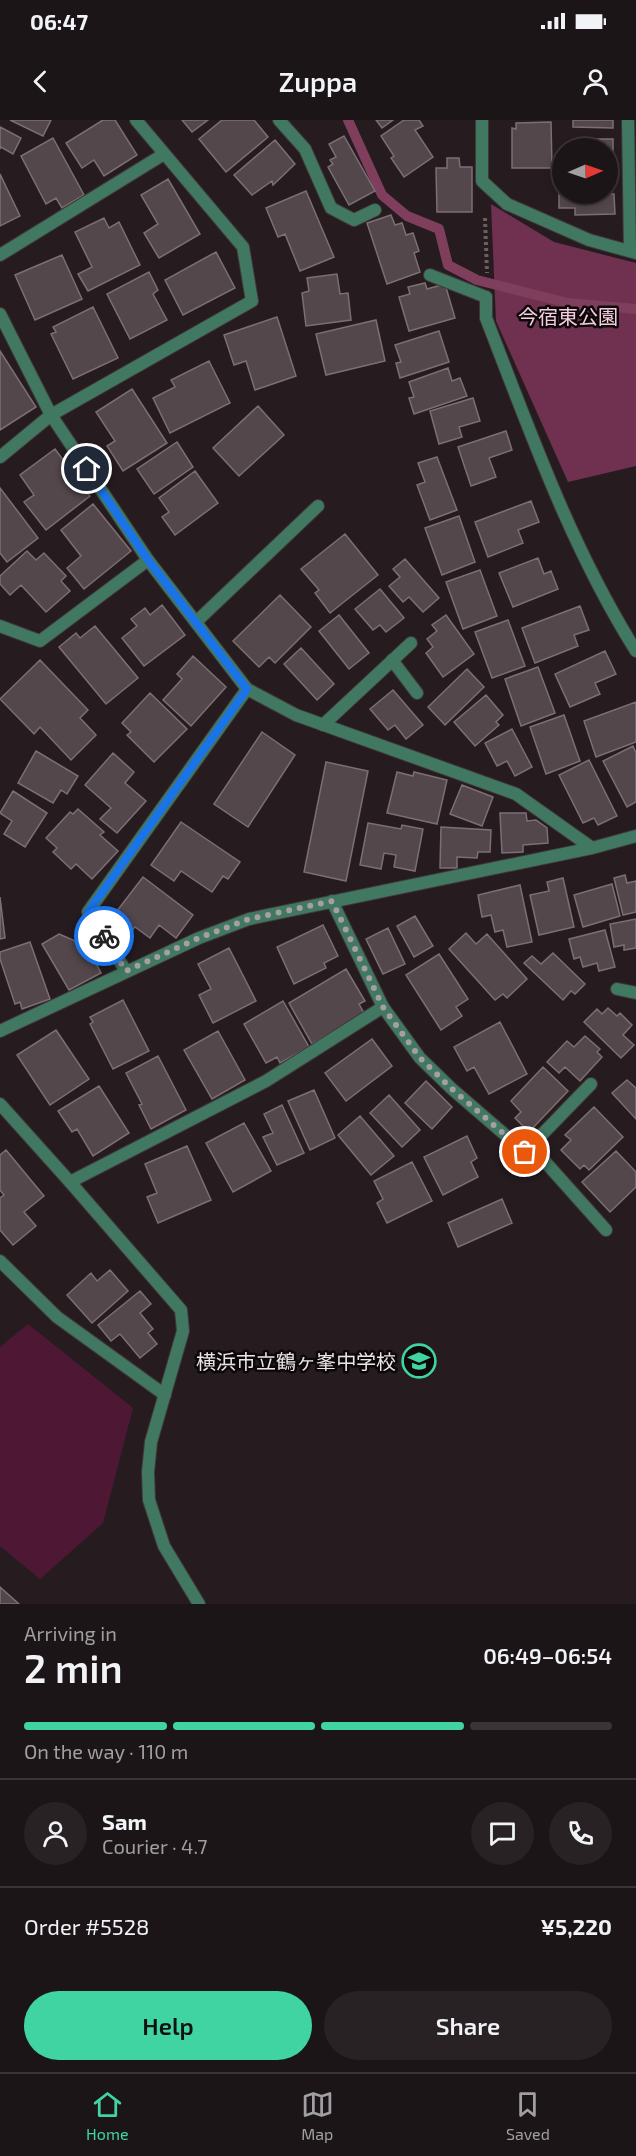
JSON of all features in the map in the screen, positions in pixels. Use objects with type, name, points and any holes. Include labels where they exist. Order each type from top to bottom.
[{"type":"street","points":[[0,457],[51,415],[252,301],[243,247],[136,120]]},
{"type":"street","points":[[279,120],[305,149],[331,208],[354,220],[375,210]]},
{"type":"street","points":[[482,120],[482,181],[507,204],[589,240],[633,252],[628,120]]},
{"type":"street","points":[[0,255],[164,154]]},
{"type":"street","points":[[430,275],[486,297],[486,318],[547,476],[610,611],[636,651]]},
{"type":"street","points":[[0,314],[51,415],[148,560],[247,689],[296,715],[516,794],[592,848]]},
{"type":"street","points":[[196,622],[318,506]]},
{"type":"street","points":[[0,626],[40,641],[148,560]]},
{"type":"street","points":[[323,725],[411,643]]},
{"type":"street","points":[[392,660],[417,693]]},
{"type":"street","points":[[126,971],[88,912],[247,689]]},
{"type":"street","points":[[0,1031],[199,938],[249,919],[592,848],[636,836]]},
{"type":"street","points":[[332,901],[383,1007],[420,1058],[525,1152],[591,1084]]},
{"type":"street","points":[[617,989],[636,993]]},
{"type":"street","points":[[70,1182],[266,1081],[383,1007]]},
{"type":"street","points":[[0,1104],[181,1310],[183,1331],[151,1442],[148,1472],[149,1500],[164,1546],[199,1604]]},
{"type":"street","points":[[531,1146],[606,1230]]},
{"type":"street","points":[[0,1261],[57,1317],[165,1395]]},
{"type":"path","points":[[484,212],[486,257]]},
{"type":"shaded area","points":[[28,1324],[133,1408],[103,1523],[40,1579],[0,1546],[0,1347]]},
{"type":"green space","name":"今宿東公園","points":[[491,204],[554,242],[636,263],[636,466],[568,482],[496,321]]},
{"type":"building","points":[[10,120],[51,120],[43,136]]},
{"type":"building","points":[[103,120],[115,120],[137,155],[104,176],[94,160],[82,168],[66,143]]},
{"type":"building","points":[[182,120],[208,120],[192,132]]},
{"type":"building","points":[[222,120],[254,120],[268,137],[226,172],[199,139]]},
{"type":"building","points":[[376,120],[393,120],[382,128]]},
{"type":"building","points":[[404,120],[419,120],[423,126],[415,130],[433,157],[404,177],[391,158],[394,156],[381,136]]},
{"type":"building","points":[[573,120],[613,120],[613,128],[573,127]]},
{"type":"building","points":[[551,122],[552,168],[512,168],[512,128],[516,129],[516,123]]},
{"type":"building","points":[[0,127],[21,138],[13,154],[1,147],[0,149]]},
{"type":"building","points":[[344,136],[375,191],[349,205],[328,167],[333,164],[330,160],[336,157],[329,144]]},
{"type":"building","points":[[53,138],[84,195],[62,208],[56,198],[46,204],[21,156]]},
{"type":"building","points":[[275,140],[295,164],[273,185],[272,181],[252,195],[234,175]]},
{"type":"building","points":[[447,158],[459,158],[460,167],[472,167],[472,212],[437,212],[436,168],[447,168]]},
{"type":"building","points":[[0,174],[20,216],[0,226]]},
{"type":"building","points":[[168,179],[200,234],[159,258],[144,233],[158,224],[141,195]]},
{"type":"building","points":[[306,191],[334,257],[300,271],[285,234],[278,237],[266,208]]},
{"type":"building","points":[[559,204],[614,204],[615,214],[575,215],[575,208],[559,208]]},
{"type":"building","points":[[391,215],[395,225],[402,223],[406,235],[413,233],[419,251],[414,253],[420,272],[387,284],[367,223]]},
{"type":"building","points":[[104,218],[109,228],[119,222],[140,265],[88,291],[78,274],[92,267],[75,232]]},
{"type":"building","points":[[216,252],[235,288],[183,315],[165,280]]},
{"type":"building","points":[[62,255],[82,299],[35,320],[15,275]]},
{"type":"building","points":[[149,272],[158,290],[153,294],[167,320],[130,339],[107,294]]},
{"type":"building","points":[[337,274],[340,294],[348,293],[351,320],[306,326],[302,293],[309,291],[307,278]]},
{"type":"building","points":[[425,283],[427,289],[445,284],[455,318],[409,331],[399,297],[410,294],[408,287]]},
{"type":"building","points":[[93,307],[118,358],[73,379],[51,334],[56,332],[53,327]]},
{"type":"building","points":[[277,317],[296,376],[255,390],[246,361],[234,365],[224,335]]},
{"type":"building","points":[[376,320],[385,361],[326,375],[316,334]]},
{"type":"building","points":[[439,331],[449,362],[400,378],[396,363],[401,362],[395,345]]},
{"type":"building","points":[[0,351],[36,407],[0,430]]},
{"type":"building","points":[[209,361],[230,403],[170,433],[153,398],[175,387],[171,380]]},
{"type":"building","points":[[448,368],[452,381],[460,378],[467,396],[414,414],[409,398],[414,397],[409,382]]},
{"type":"building","points":[[132,389],[167,443],[123,471],[107,446],[115,441],[96,412]]},
{"type":"building","points":[[473,398],[480,421],[459,427],[462,437],[439,444],[430,411]]},
{"type":"building","points":[[258,406],[284,435],[239,476],[213,448]]},
{"type":"building","points":[[506,431],[512,450],[489,458],[496,477],[471,486],[458,447]]},
{"type":"building","points":[[177,442],[193,467],[154,494],[137,469]]},
{"type":"building","points":[[55,449],[90,496],[46,530],[24,502],[34,495],[20,475]]},
{"type":"building","points":[[437,457],[457,510],[430,520],[417,485],[425,482],[418,463]]},
{"type":"building","points":[[195,471],[218,503],[175,535],[162,517],[169,512],[159,498]]},
{"type":"building","points":[[0,488],[38,538],[7,562],[0,553]]},
{"type":"building","points":[[531,501],[539,522],[518,530],[523,543],[488,557],[475,522]]},
{"type":"building","points":[[93,504],[131,551],[84,589],[67,568],[81,556],[61,530]]},
{"type":"building","points":[[459,516],[475,562],[442,575],[425,528]]},
{"type":"building","points":[[345,534],[378,575],[330,613],[315,593],[319,590],[301,569]]},
{"type":"building","points":[[27,551],[36,560],[44,553],[66,576],[61,581],[70,591],[46,612],[21,585],[10,595],[0,584],[0,576]]},
{"type":"building","points":[[538,558],[544,574],[551,571],[558,589],[513,607],[499,573]]},
{"type":"building","points":[[405,559],[439,598],[423,612],[409,597],[403,602],[389,586],[400,577],[393,569]]},
{"type":"building","points":[[480,570],[497,616],[463,629],[446,582]]},
{"type":"building","points":[[380,589],[404,618],[386,632],[380,625],[373,630],[355,609]]},
{"type":"building","points":[[280,595],[311,627],[275,663],[269,657],[259,667],[233,641]]},
{"type":"building","points":[[162,605],[185,635],[144,666],[122,638],[137,626],[131,619],[145,608],[150,615]]},
{"type":"building","points":[[580,606],[589,630],[574,635],[578,646],[535,663],[522,628]]},
{"type":"building","points":[[339,615],[369,653],[349,669],[319,631]]},
{"type":"building","points":[[446,615],[474,654],[443,677],[426,653],[433,647],[427,639],[437,631],[432,625]]},
{"type":"building","points":[[508,620],[525,666],[492,678],[475,632]]},
{"type":"building","points":[[95,626],[138,678],[106,704],[59,647],[76,633],[80,638]]},
{"type":"building","points":[[301,648],[334,684],[317,700],[284,664]]},
{"type":"building","points":[[605,651],[616,674],[595,683],[600,694],[570,707],[555,674]]},
{"type":"building","points":[[193,656],[226,687],[191,726],[163,700],[182,679],[177,674]]},
{"type":"building","points":[[40,660],[88,710],[80,718],[96,735],[71,760],[40,727],[34,734],[0,699]]},
{"type":"building","points":[[538,667],[555,713],[521,726],[505,679]]},
{"type":"building","points":[[467,669],[484,687],[445,725],[428,707]]},
{"type":"building","points":[[393,690],[423,725],[406,739],[395,725],[388,730],[370,709]]},
{"type":"building","points":[[150,693],[187,729],[154,762],[127,735],[131,732],[122,723]]},
{"type":"building","points":[[486,695],[503,715],[496,722],[499,725],[475,746],[454,722]]},
{"type":"building","points":[[636,702],[636,742],[596,757],[584,721]]},
{"type":"building","points":[[564,715],[580,761],[546,774],[530,727]]},
{"type":"building","points":[[512,729],[532,767],[515,776],[507,761],[497,766],[485,743]]},
{"type":"building","points":[[262,732],[295,755],[248,827],[214,804]]},
{"type":"building","points":[[633,746],[636,753],[636,802],[627,807],[603,761]]},
{"type":"building","points":[[36,751],[78,776],[67,794],[61,790],[53,803],[18,783]]},
{"type":"building","points":[[113,753],[134,772],[125,783],[146,801],[117,833],[100,819],[111,808],[85,785]]},
{"type":"building","points":[[589,760],[617,816],[598,825],[594,818],[583,823],[559,775]]},
{"type":"building","points":[[326,762],[368,771],[346,881],[304,872]]},
{"type":"building","points":[[397,772],[413,776],[414,772],[447,780],[437,824],[387,813]]},
{"type":"building","points":[[462,785],[493,797],[482,826],[450,814]]},
{"type":"building","points":[[13,791],[47,813],[25,847],[4,834],[12,821],[0,813]]},
{"type":"building","points":[[78,809],[104,832],[100,835],[118,851],[92,879],[76,864],[71,869],[53,852],[57,848],[46,838],[70,812],[73,814]]},
{"type":"building","points":[[500,813],[526,813],[527,821],[536,820],[547,828],[548,843],[523,845],[523,852],[502,853]]},
{"type":"building","points":[[181,822],[240,862],[228,879],[223,876],[212,892],[181,871],[174,881],[151,865]]},
{"type":"building","points":[[368,823],[401,829],[402,825],[423,829],[415,871],[394,867],[396,855],[384,853],[381,869],[360,865]]},
{"type":"building","points":[[441,827],[491,830],[490,852],[478,852],[477,858],[457,857],[457,868],[440,868]]},
{"type":"building","points":[[625,875],[627,883],[636,881],[636,912],[623,915],[614,878]]},
{"type":"building","points":[[143,877],[193,915],[176,938],[159,925],[150,938],[135,927],[132,930],[113,916]]},
{"type":"building","points":[[563,878],[574,927],[539,935],[530,895],[549,891],[547,882]]},
{"type":"building","points":[[612,884],[620,916],[583,927],[574,895]]},
{"type":"building","points":[[520,885],[532,942],[507,947],[503,930],[495,932],[491,915],[482,917],[478,895]]},
{"type":"building","points":[[0,897],[5,938],[0,939]]},
{"type":"building","points":[[415,916],[433,946],[414,957],[397,926]]},
{"type":"building","points":[[636,919],[636,948],[624,950],[624,945],[614,947],[610,924]]},
{"type":"building","points":[[323,925],[338,956],[324,963],[326,968],[294,984],[277,947]]},
{"type":"building","points":[[388,928],[405,964],[383,974],[366,939]]},
{"type":"building","points":[[605,930],[615,967],[599,971],[597,963],[583,967],[580,957],[574,959],[569,939]]},
{"type":"building","points":[[466,933],[476,944],[487,934],[527,979],[507,998],[503,994],[495,1000],[449,949]]},
{"type":"building","points":[[59,934],[87,946],[101,973],[69,990],[42,944]]},
{"type":"building","points":[[30,942],[50,999],[22,1009],[20,1002],[15,1004],[0,959],[0,952]]},
{"type":"building","points":[[229,948],[256,1001],[213,1023],[199,995],[211,989],[198,964]]},
{"type":"building","points":[[553,953],[585,984],[575,994],[571,991],[563,1000],[524,963],[532,956],[541,964]]},
{"type":"building","points":[[439,954],[468,999],[456,1007],[462,1016],[441,1030],[406,975]]},
{"type":"building","points":[[346,969],[365,1001],[359,1004],[364,1013],[312,1044],[289,1003]]},
{"type":"building","points":[[123,1000],[149,1051],[113,1069],[90,1024],[93,1022],[90,1017]]},
{"type":"building","points":[[283,1001],[309,1047],[280,1063],[277,1057],[266,1063],[244,1024]]},
{"type":"building","points":[[608,1008],[617,1016],[620,1013],[632,1025],[623,1035],[634,1045],[621,1058],[584,1022],[597,1009],[602,1014]]},
{"type":"building","points":[[500,1022],[527,1074],[489,1094],[474,1067],[467,1071],[454,1047]]},
{"type":"building","points":[[56,1030],[89,1079],[50,1105],[17,1055]]},
{"type":"building","points":[[218,1031],[245,1080],[212,1099],[184,1050]]},
{"type":"building","points":[[585,1036],[600,1049],[597,1052],[602,1057],[580,1081],[565,1067],[559,1073],[547,1062],[567,1041],[574,1047]]},
{"type":"building","points":[[372,1039],[392,1066],[346,1101],[325,1073]]},
{"type":"building","points":[[158,1056],[186,1110],[151,1129],[139,1105],[142,1104],[126,1073]]},
{"type":"building","points":[[543,1067],[568,1091],[529,1132],[515,1118],[521,1112],[511,1101]]},
{"type":"building","points":[[627,1080],[636,1088],[636,1119],[612,1093]]},
{"type":"building","points":[[426,1081],[452,1107],[432,1129],[405,1103]]},
{"type":"building","points":[[99,1086],[129,1133],[93,1156],[77,1129],[72,1132],[58,1111]]},
{"type":"building","points":[[314,1090],[335,1138],[310,1150],[288,1101]]},
{"type":"building","points":[[389,1095],[420,1130],[402,1147],[370,1113]]},
{"type":"building","points":[[282,1105],[304,1153],[277,1165],[263,1137],[273,1133],[264,1114]]},
{"type":"building","points":[[594,1107],[623,1137],[589,1170],[584,1165],[580,1169],[561,1150],[571,1140],[565,1135]]},
{"type":"building","points":[[360,1116],[394,1156],[371,1175],[338,1135]]},
{"type":"building","points":[[244,1123],[271,1171],[233,1192],[206,1143]]},
{"type":"building","points":[[467,1136],[477,1158],[471,1162],[478,1177],[443,1195],[424,1157]]},
{"type":"building","points":[[187,1146],[211,1200],[158,1223],[147,1197],[157,1193],[145,1164]]},
{"type":"building","points":[[6,1150],[44,1196],[24,1212],[36,1226],[13,1245],[0,1230],[0,1198],[4,1195],[0,1190],[0,1155]]},
{"type":"building","points":[[616,1151],[636,1172],[636,1187],[610,1212],[582,1182]]},
{"type":"building","points":[[412,1162],[432,1201],[387,1223],[377,1203],[383,1199],[374,1181]]},
{"type":"building","points":[[502,1199],[512,1223],[458,1247],[448,1223]]},
{"type":"building","points":[[110,1270],[128,1291],[92,1323],[67,1295],[91,1273],[97,1281]]},
{"type":"building","points":[[140,1291],[151,1304],[140,1313],[153,1329],[148,1333],[157,1344],[140,1358],[120,1334],[111,1341],[98,1325]]},
{"type":"building","points":[[0,1587],[19,1604],[0,1604]]},
{"type":"waterway","points":[[348,120],[382,195],[407,216],[439,229],[448,265],[477,280],[568,303],[636,309]]},
{"type":"way so far","points":[[104,936],[126,971],[199,938],[249,919],[332,901],[383,1007],[420,1058],[525,1152]]},
{"type":"place","name":"横浜市立鶴ヶ峯中学校","points":[[419,1361]]},
{"type":"route","points":[[87,469],[148,560],[247,689],[88,912],[104,936]]}]
